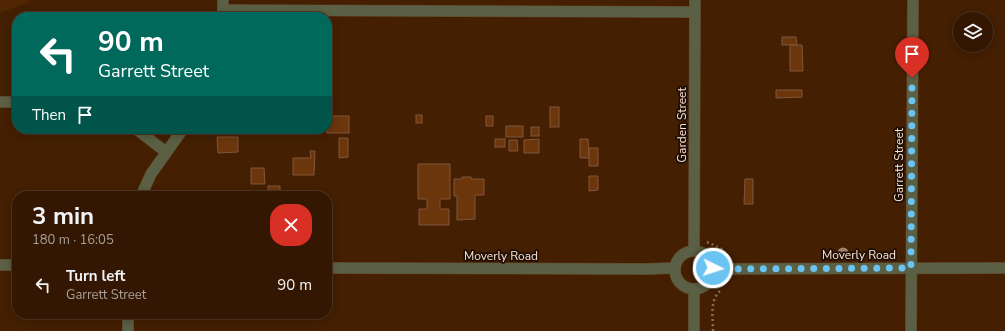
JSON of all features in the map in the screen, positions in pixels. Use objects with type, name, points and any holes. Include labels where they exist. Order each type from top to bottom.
[{"type":"street","name":"Garden Street","points":[[694,250],[695,0]]},
{"type":"street","name":"Garrett Street","points":[[911,331],[912,0]]},
{"type":"street","points":[[223,9],[695,12]]},
{"type":"street","points":[[0,102],[12,102]]},
{"type":"street","points":[[143,134],[166,152]]},
{"type":"street","points":[[143,191],[151,174],[179,134]]},
{"type":"street","points":[[694,250],[700,251],[709,258],[713,268],[712,278],[708,283],[694,289],[682,285],[675,274],[674,268],[679,257],[688,251],[694,250]]},
{"type":"street","points":[[0,265],[12,266]]},
{"type":"street","name":"Moverly Road","points":[[332,268],[647,270],[674,268]]},
{"type":"street","name":"Moverly Road","points":[[713,268],[1005,268]]},
{"type":"street","points":[[694,289],[694,331]]},
{"type":"street","points":[[128,319],[128,331]]},
{"type":"path","points":[[707,242],[724,250]]},
{"type":"path","points":[[713,331],[713,301],[715,295],[721,290]]},
{"type":"shaded area","points":[[0,0],[29,0],[29,2],[0,13]]},
{"type":"building","points":[[782,37],[796,37],[797,45],[782,45]]},
{"type":"building","points":[[790,45],[802,45],[803,71],[790,71]]},
{"type":"building","points":[[776,90],[802,90],[802,97],[776,98]]},
{"type":"building","points":[[550,107],[559,107],[559,127],[550,127]]},
{"type":"building","points":[[416,115],[422,115],[422,123],[416,123]]},
{"type":"building","points":[[332,116],[349,116],[349,133],[332,133]]},
{"type":"building","points":[[486,116],[493,116],[493,126],[486,126]]},
{"type":"building","points":[[506,126],[523,126],[523,137],[506,137]]},
{"type":"building","points":[[531,127],[539,127],[539,136],[531,136]]},
{"type":"building","points":[[217,137],[238,137],[238,152],[218,153]]},
{"type":"building","points":[[339,138],[348,138],[348,157],[339,158]]},
{"type":"building","points":[[495,139],[505,139],[505,147],[495,147]]},
{"type":"building","points":[[539,139],[539,153],[524,153],[524,140]]},
{"type":"building","points":[[580,139],[588,139],[589,158],[580,158]]},
{"type":"building","points":[[509,140],[517,140],[518,151],[509,151]]},
{"type":"building","points":[[589,148],[598,148],[598,166],[589,166]]},
{"type":"building","points":[[310,151],[315,151],[314,175],[293,175],[293,158],[311,158]]},
{"type":"building","points":[[418,164],[450,164],[450,199],[440,199],[440,209],[449,209],[449,225],[419,225],[419,209],[427,209],[427,199],[418,199]]},
{"type":"building","points":[[251,168],[264,168],[265,184],[251,184]]},
{"type":"building","points":[[589,176],[598,176],[598,190],[589,191]]},
{"type":"building","points":[[462,177],[484,179],[484,195],[475,195],[475,219],[457,220],[457,196],[454,196],[454,179],[462,179]]},
{"type":"building","points":[[745,179],[753,179],[753,204],[744,204]]},
{"type":"building","points":[[268,186],[280,186],[280,191],[268,191]]},
{"type":"route","points":[[713,268],[911,268],[912,78]]}]
